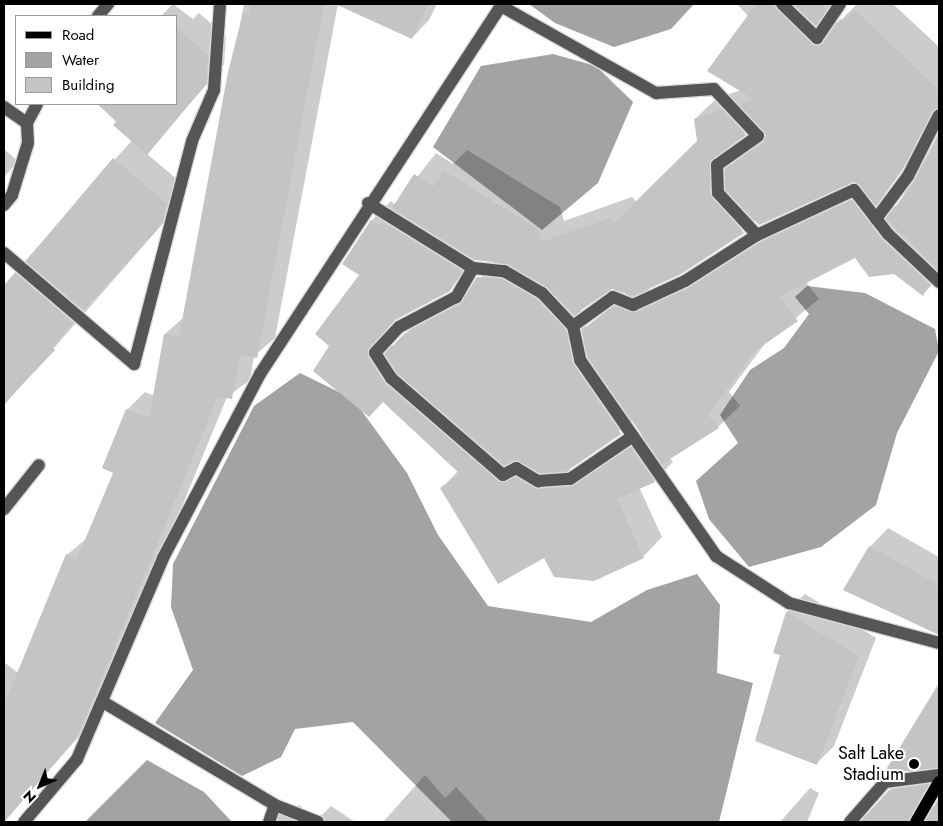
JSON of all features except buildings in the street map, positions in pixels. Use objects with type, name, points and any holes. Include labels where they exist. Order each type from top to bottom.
[{"type":"main road","points":[[916,822],[939,782]]},
{"type":"street","points":[[99,15],[108,4]]},
{"type":"street","points":[[4,253],[134,364],[192,141],[214,90],[220,4]]},
{"type":"street","points":[[782,4],[817,38],[840,4]]},
{"type":"street","points":[[30,820],[77,759],[163,558],[260,374],[368,203],[501,5],[656,93],[714,89],[758,136],[717,165],[718,193],[757,236]]},
{"type":"street","points":[[4,206],[12,195],[28,143],[27,123],[36,105]]},
{"type":"street","points":[[4,107],[27,123]]},
{"type":"street","points":[[876,219],[908,176],[939,115]]},
{"type":"street","points":[[573,326],[613,297],[633,305],[685,281],[757,236],[854,190],[876,219],[939,282]]},
{"type":"street","points":[[368,203],[473,268],[504,271],[542,293],[573,326],[580,360],[716,556],[789,603],[939,643]]},
{"type":"street","points":[[473,268],[456,297],[399,327],[374,353],[391,378],[503,475],[516,468],[538,481],[570,479],[633,436]]},
{"type":"street","points":[[4,509],[39,465]]},
{"type":"street","points":[[103,702],[275,805],[318,822]]},
{"type":"street","points":[[850,822],[885,782],[939,775]]},
{"type":"street","points":[[269,822],[275,805]]},
{"type":"water","points":[[529,4],[694,4],[671,29],[614,47],[555,23]]},
{"type":"water","points":[[553,54],[596,66],[633,102],[598,183],[542,230],[433,147],[481,66]]},
{"type":"water","points":[[807,286],[865,293],[935,329],[939,351],[897,433],[876,505],[821,547],[749,567],[709,519],[696,481],[738,443],[720,415],[750,370],[784,348],[809,314],[795,297]]},
{"type":"water","points":[[300,373],[353,399],[407,473],[438,535],[488,606],[591,622],[647,590],[697,574],[720,605],[717,673],[753,683],[719,822],[452,822],[353,722],[295,729],[281,757],[242,776],[155,723],[193,670],[171,607],[173,564],[254,406]]},
{"type":"water","points":[[147,760],[204,792],[232,822],[85,822]]},
{"type":"place","name":"Salt Lake Stadium","points":[[914,764]]}]
